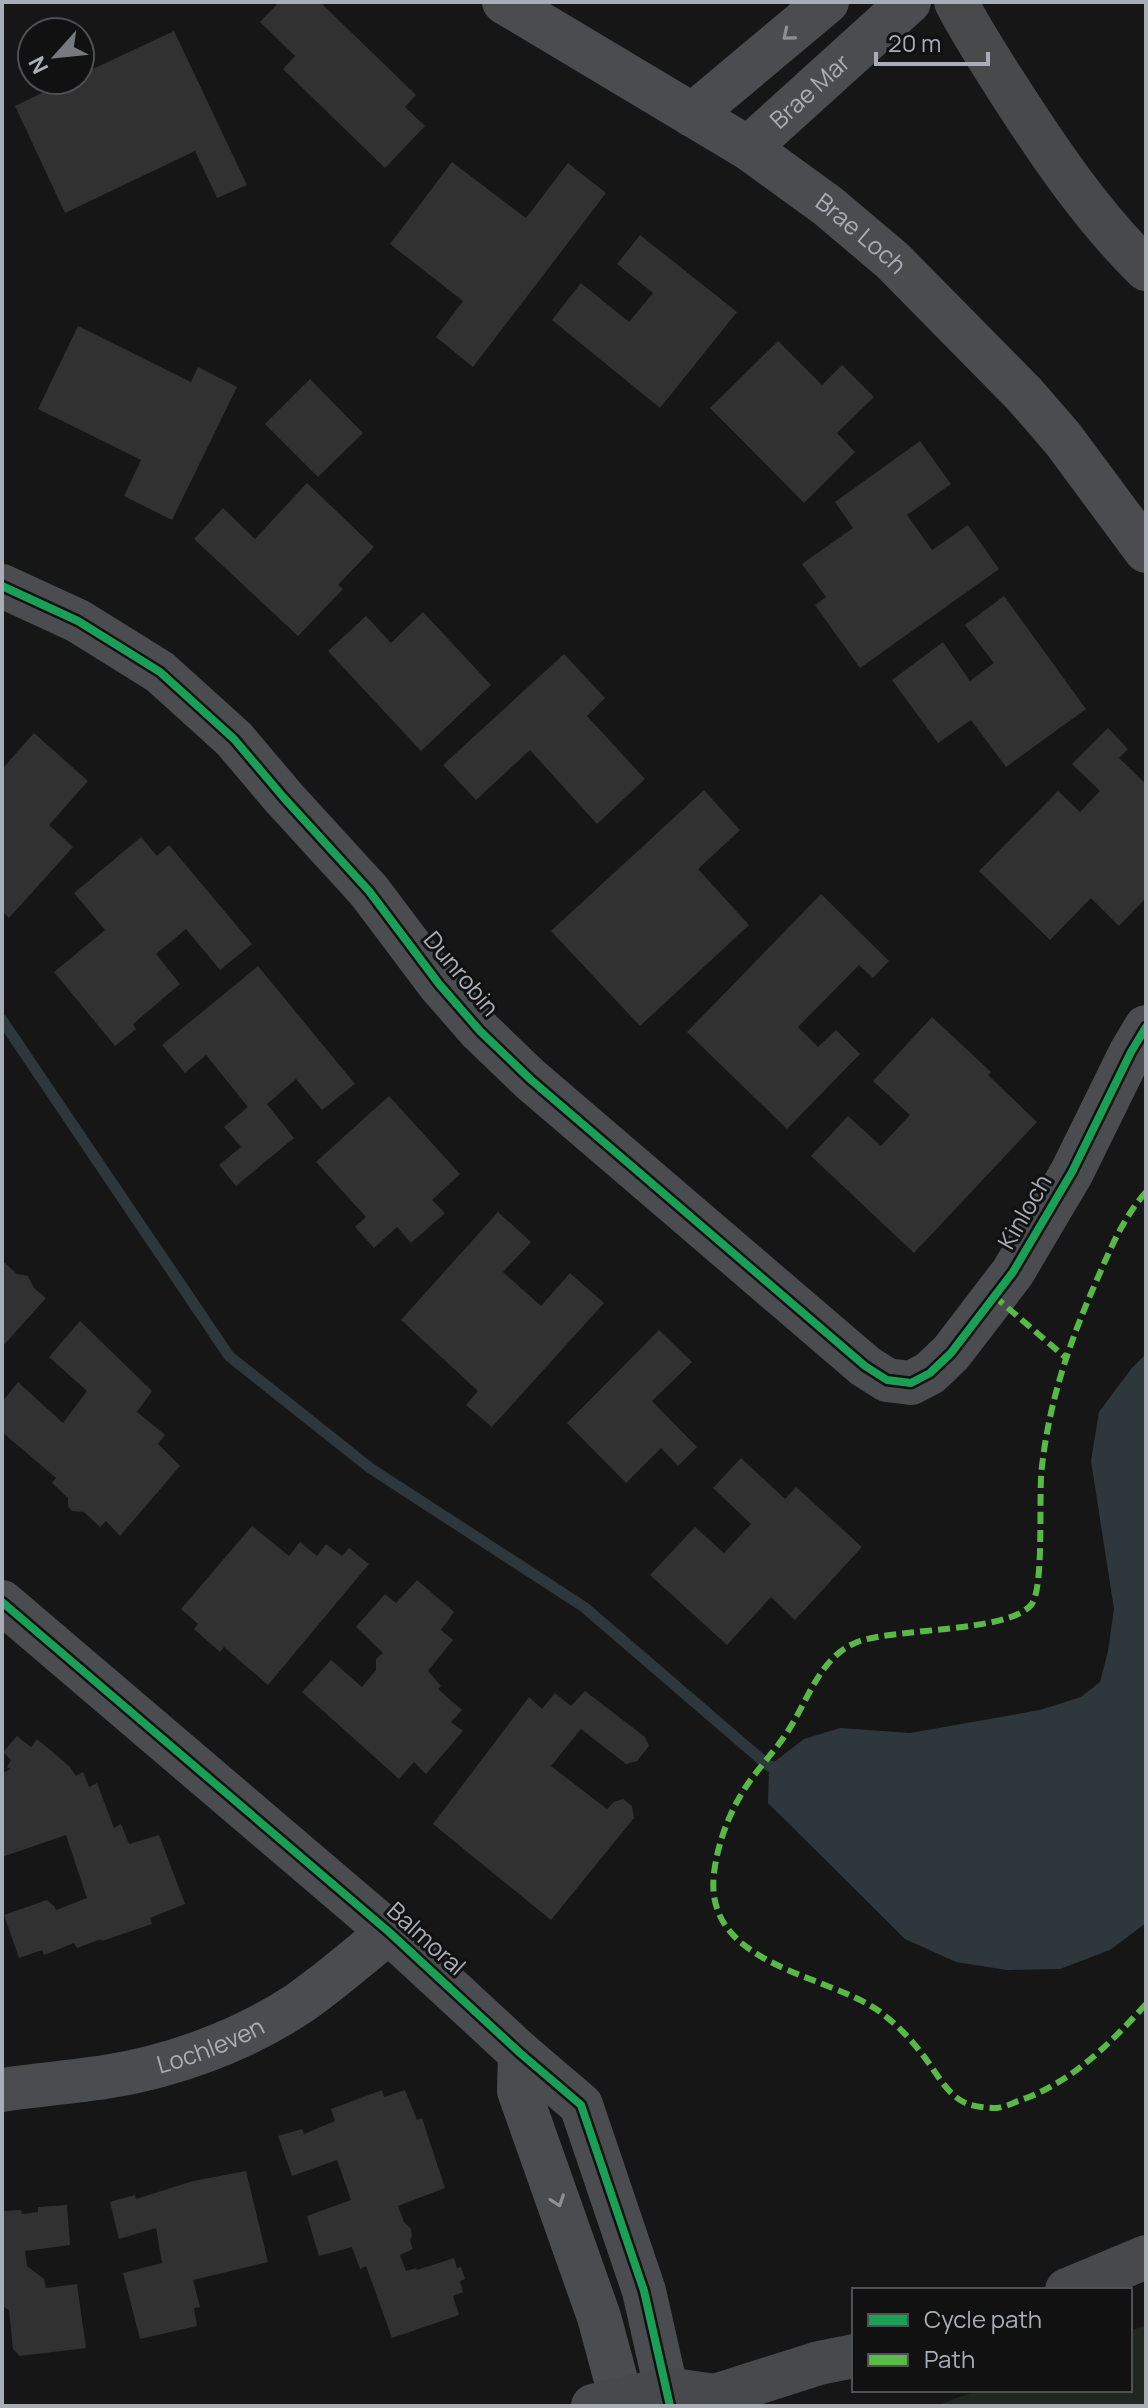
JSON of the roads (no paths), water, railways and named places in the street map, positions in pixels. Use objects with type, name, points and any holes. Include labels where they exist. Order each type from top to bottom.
[{"type":"main road","points":[[956,2],[1045,147],[1091,207],[1146,269]]},
{"type":"main road","points":[[1073,2288],[1146,2257]]},
{"type":"main road","points":[[613,2404],[689,2399],[852,2356]]},
{"type":"street","name":"Brae Loch","points":[[504,2],[748,148],[828,206],[893,261],[978,344],[1063,439],[1146,551]]},
{"type":"street","points":[[692,115],[827,2]]},
{"type":"street","name":"Brae Mar","points":[[748,148],[909,2]]},
{"type":"street","name":"Dunrobin","points":[[2,586],[78,621],[160,672],[234,739],[369,891],[439,984],[480,1031],[530,1079],[865,1366],[887,1380],[901,1381]]},
{"type":"street","name":"Kinloch","points":[[901,1381],[911,1383],[930,1373],[951,1353],[1013,1272],[1072,1172],[1146,1027]]},
{"type":"street","name":"Balmoral","points":[[2,1602],[389,1932],[581,2105],[644,2291],[689,2399]]},
{"type":"street","name":"Lochleven","points":[[2,2090],[108,2077],[211,2048],[299,2003],[389,1932]]},
{"type":"street","points":[[520,2053],[519,2091],[599,2317],[613,2404]]},
{"type":"waterway","points":[[2,1020],[229,1356],[370,1468],[584,1607],[769,1766],[784,1769]]}]
